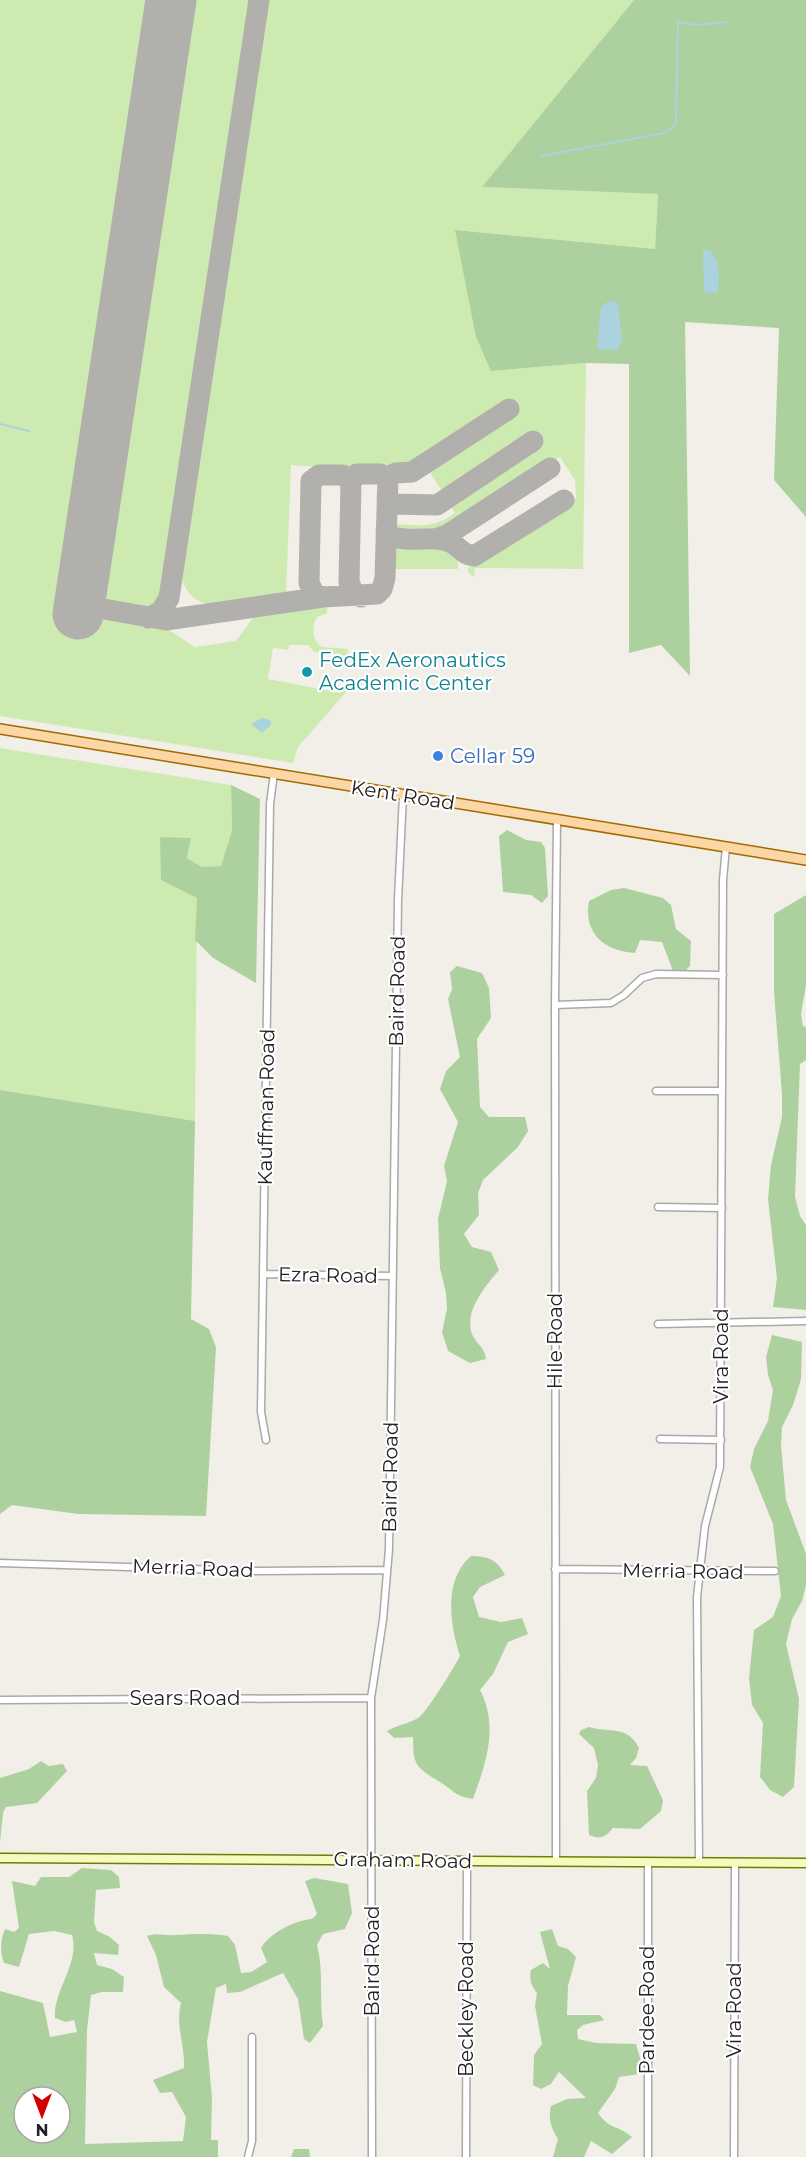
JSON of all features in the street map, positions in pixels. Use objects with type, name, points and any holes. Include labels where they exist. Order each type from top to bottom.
[{"type":"main road","name":"Kent Road","points":[[0,729],[806,860]]},
{"type":"main road","name":"Graham Road","points":[[0,1858],[806,1863]]},
{"type":"street","name":"Kauffman Road","points":[[266,1440],[261,1412],[270,804],[274,774]]},
{"type":"street","name":"Baird Road","points":[[372,2157],[371,1698],[383,1620],[387,1570],[398,900],[403,795]]},
{"type":"street","name":"Hile Road","points":[[556,1862],[555,1005],[557,820]]},
{"type":"street","name":"Vira Road","points":[[699,1863],[699,1572],[705,1526],[719,1479],[721,1440],[723,880],[726,847]]},
{"type":"street","points":[[555,1005],[611,1003],[624,995],[642,978],[656,974],[723,975]]},
{"type":"street","points":[[656,1091],[722,1091]]},
{"type":"street","points":[[658,1207],[722,1208]]},
{"type":"street","name":"Ezra Road","points":[[264,1274],[392,1276]]},
{"type":"street","points":[[658,1324],[806,1321]]},
{"type":"street","points":[[660,1439],[721,1440]]},
{"type":"street","name":"Merria Road","points":[[0,1563],[258,1570],[387,1570]]},
{"type":"street","name":"Merria Road","points":[[555,1569],[775,1571]]},
{"type":"street","name":"Sears Road","points":[[0,1700],[371,1698]]},
{"type":"street","name":"Beckley Road","points":[[466,2157],[467,1861]]},
{"type":"street","name":"Pardee Road","points":[[648,1863],[648,2157]]},
{"type":"street","name":"Vira Road","points":[[734,2157],[735,1863]]},
{"type":"street","points":[[248,2157],[252,2141],[252,2037]]},
{"type":"green space","points":[[0,0],[160,0],[68,612],[166,628],[195,647],[236,641],[256,614],[327,604],[327,613],[317,617],[315,621],[314,637],[322,647],[348,649],[347,656],[314,652],[308,645],[289,645],[288,650],[273,648],[268,679],[341,693],[342,690],[347,691],[298,747],[293,763],[0,716]]},
{"type":"green space","points":[[182,0],[252,0],[162,594],[158,605],[146,609],[128,608],[109,605],[98,599],[94,585]]},
{"type":"green space","points":[[265,0],[634,0],[482,187],[658,194],[655,249],[456,230],[491,371],[586,363],[583,569],[475,568],[474,577],[468,573],[468,568],[475,563],[576,498],[575,480],[560,457],[444,531],[394,530],[394,524],[426,525],[447,518],[455,513],[447,500],[535,443],[531,438],[443,493],[426,466],[513,410],[509,404],[414,465],[330,468],[291,465],[286,594],[208,604],[195,599],[187,590],[182,578],[181,564]]},
{"type":"green space","points":[[634,0],[806,0],[806,517],[774,480],[779,328],[685,322],[690,676],[661,645],[629,653],[629,364],[586,363],[491,371],[476,337],[455,230],[655,249],[658,194],[482,187]]},
{"type":"green space","points":[[397,544],[450,547],[458,559],[458,569],[393,569],[393,547]]},
{"type":"green space","points":[[0,748],[231,785],[232,830],[221,866],[202,867],[187,858],[191,839],[161,837],[197,898],[195,1121],[0,1090]]},
{"type":"green space","points":[[231,785],[260,799],[256,983],[213,958],[195,940],[197,898],[161,880],[160,837],[191,838],[187,858],[202,867],[221,866],[232,830]]},
{"type":"green space","points":[[507,830],[526,840],[541,842],[545,848],[548,896],[542,903],[531,895],[503,892],[499,836]]},
{"type":"green space","points":[[624,888],[663,898],[671,905],[676,929],[691,941],[690,966],[685,971],[673,971],[662,942],[640,940],[635,953],[614,949],[598,939],[589,923],[589,901],[611,890]]},
{"type":"green space","points":[[806,895],[806,985],[801,1014],[803,1026],[806,1027],[806,1060],[800,1064],[795,1197],[800,1216],[806,1225],[806,1310],[773,1307],[777,1278],[768,1199],[771,1165],[782,1117],[774,992],[774,914]]},
{"type":"green space","points":[[457,966],[482,973],[489,988],[491,1018],[477,1039],[480,1107],[489,1117],[525,1117],[528,1131],[518,1147],[483,1180],[478,1193],[479,1215],[464,1234],[472,1247],[491,1252],[499,1270],[477,1300],[471,1317],[472,1334],[484,1351],[486,1359],[470,1363],[448,1351],[442,1332],[447,1309],[440,1268],[438,1219],[447,1181],[444,1166],[458,1122],[440,1089],[446,1071],[460,1057],[448,999],[452,989],[450,972]]},
{"type":"green space","points":[[0,1090],[195,1121],[191,1319],[209,1329],[216,1347],[206,1516],[78,1514],[12,1505],[0,1514]]},
{"type":"green space","points":[[772,1335],[802,1342],[801,1379],[793,1405],[782,1427],[781,1446],[786,1500],[806,1554],[806,1585],[802,1601],[792,1619],[786,1644],[799,1699],[794,1787],[783,1797],[770,1790],[760,1777],[763,1723],[752,1705],[749,1678],[754,1630],[773,1617],[781,1596],[773,1524],[750,1467],[754,1449],[768,1421],[773,1390],[766,1357]]},
{"type":"green space","points":[[471,1556],[491,1559],[499,1565],[505,1575],[480,1587],[473,1597],[479,1617],[501,1622],[522,1618],[528,1634],[508,1642],[493,1674],[480,1690],[486,1704],[490,1731],[486,1758],[473,1799],[457,1794],[421,1769],[415,1760],[413,1737],[394,1738],[387,1731],[422,1715],[460,1656],[451,1603],[456,1577]]},
{"type":"green space","points":[[589,1727],[624,1733],[635,1741],[639,1748],[636,1758],[630,1765],[647,1766],[663,1800],[661,1811],[640,1829],[613,1828],[602,1837],[589,1835],[587,1791],[596,1778],[598,1765],[594,1748],[579,1734],[581,1730]]},
{"type":"green space","points":[[41,1761],[49,1766],[63,1764],[67,1771],[37,1803],[6,1807],[3,1813],[0,1843],[0,1778],[29,1769]]},
{"type":"green space","points":[[82,1868],[111,1870],[119,1877],[120,1888],[96,1890],[94,1922],[97,1931],[110,1937],[119,1945],[118,1955],[94,1953],[97,1965],[112,1969],[124,1977],[123,1992],[102,1992],[91,1995],[87,2030],[85,2144],[183,2141],[186,2117],[172,2092],[160,2093],[153,2080],[184,2068],[179,2020],[181,2003],[164,1987],[156,1955],[147,1936],[215,1934],[228,1936],[235,1945],[241,1973],[251,1972],[267,1962],[261,1948],[270,1937],[291,1925],[312,1919],[317,1914],[305,1881],[314,1878],[348,1884],[352,1913],[345,1929],[323,1934],[317,1945],[323,2026],[310,2043],[304,2039],[298,1999],[283,1973],[240,1992],[227,1993],[226,1984],[216,1988],[207,2042],[212,2098],[211,2140],[218,2140],[218,2157],[0,2157],[0,1991],[43,2003],[50,2037],[77,2032],[74,2020],[66,2022],[55,2018],[58,1997],[70,1967],[72,1935],[54,1931],[29,1934],[19,1967],[4,1963],[2,1955],[1,1946],[5,1929],[14,1932],[19,1928],[12,1881],[35,1886],[41,1877],[69,1877]]},
{"type":"green space","points":[[552,1929],[558,1946],[568,1949],[576,1957],[568,1986],[567,2015],[600,2015],[604,2020],[583,2025],[577,2030],[578,2039],[596,2043],[636,2044],[641,2061],[640,2074],[619,2077],[615,2089],[598,2113],[610,2125],[632,2137],[612,2154],[591,2141],[584,2157],[553,2157],[558,2139],[551,2123],[551,2106],[567,2099],[586,2098],[559,2072],[551,2084],[541,2089],[533,2085],[534,2055],[542,2044],[535,2006],[537,1993],[531,1982],[530,1974],[531,1970],[543,1963],[550,1969],[540,1932]]},
{"type":"green space","points":[[294,2149],[309,2149],[310,2157],[291,2157]]},
{"type":"water","points":[[707,249],[715,257],[717,263],[719,281],[717,293],[706,293],[704,289],[703,250]]},
{"type":"water","points":[[610,300],[618,303],[622,340],[618,349],[601,350],[597,347],[601,307]]},
{"type":"water","points":[[262,718],[270,720],[271,725],[262,733],[251,724]]},
{"type":"waterway","points":[[541,156],[664,133],[671,129],[676,122],[678,22],[696,25],[727,22]]},
{"type":"waterway","points":[[0,424],[29,431]]},
{"type":"taxiway","points":[[148,618],[161,611],[169,598],[259,0]]},
{"type":"taxiway","points":[[84,573],[89,598],[98,608],[166,620],[323,597],[377,594],[382,589],[385,578],[388,477],[396,473],[412,472],[509,409]]},
{"type":"taxiway","points":[[387,497],[394,504],[437,505],[533,441]]},
{"type":"taxiway","points":[[435,539],[447,535],[550,468]]},
{"type":"taxiway","points":[[361,597],[353,592],[349,582],[351,482],[357,474],[380,474],[386,477],[387,481]]},
{"type":"taxiway","points":[[323,597],[314,593],[309,583],[311,481],[319,475],[343,475],[351,482]]},
{"type":"taxiway","points":[[386,531],[401,539],[444,540],[474,556],[564,500]]},
{"type":"runway","points":[[78,614],[171,0]]},
{"type":"place","name":"FedEx Aeronautics Academic Center","points":[[307,672]]},
{"type":"place","name":"Cellar 59","points":[[438,756]]}]
